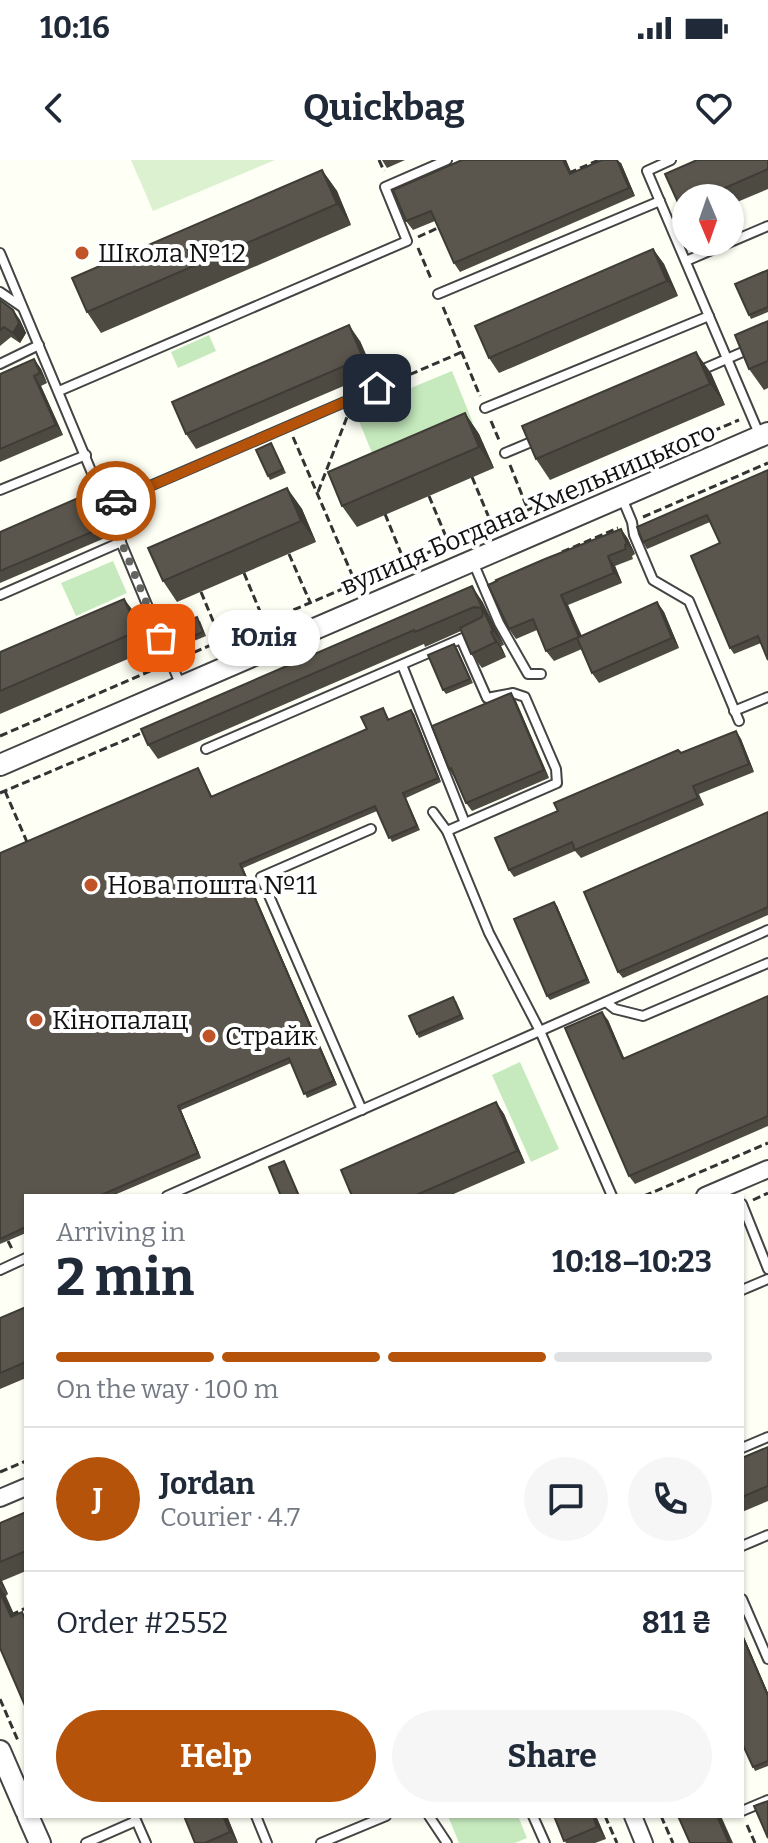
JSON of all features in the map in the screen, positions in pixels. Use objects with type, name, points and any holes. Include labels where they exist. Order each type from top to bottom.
[{"type":"street","name":"вулиця Богдана Хмельницького","points":[[0,765],[764,435]]},
{"type":"street","points":[[715,1194],[736,1190],[767,1172]]},
{"type":"street","points":[[0,1498],[24,1488]]},
{"type":"street","points":[[0,1751],[24,1806]]},
{"type":"street","points":[[29,1818],[40,1843]]},
{"type":"street","points":[[634,1818],[644,1843]]},
{"type":"lane","points":[[59,391],[407,241],[385,187],[447,160]]},
{"type":"lane","points":[[642,160],[751,415],[764,435]]},
{"type":"lane","points":[[647,171],[671,160]]},
{"type":"lane","points":[[438,294],[660,201]]},
{"type":"lane","points":[[686,261],[768,226]]},
{"type":"lane","points":[[0,253],[182,687]]},
{"type":"lane","points":[[0,292],[23,308]]},
{"type":"lane","points":[[485,408],[709,316]]},
{"type":"lane","points":[[686,376],[768,341]]},
{"type":"lane","points":[[0,364],[39,345]]},
{"type":"lane","points":[[106,505],[377,388]]},
{"type":"lane","points":[[505,453],[547,435]]},
{"type":"lane","points":[[0,490],[86,455]]},
{"type":"lane","points":[[621,497],[653,580],[689,601],[739,721]]},
{"type":"lane","points":[[0,595],[121,542]]},
{"type":"lane","points":[[472,561],[499,623],[528,674],[541,674]]},
{"type":"lane","points":[[206,749],[473,634]]},
{"type":"lane","points":[[447,831],[557,783],[556,769],[525,697],[513,693],[487,698],[461,639]]},
{"type":"lane","points":[[402,665],[465,823]]},
{"type":"lane","points":[[734,711],[768,697]]},
{"type":"lane","points":[[433,812],[447,831],[489,933],[540,1031],[611,1194]]},
{"type":"lane","points":[[362,1110],[261,877],[371,829]]},
{"type":"lane","points":[[172,1194],[768,930]]},
{"type":"lane","points":[[606,1002],[615,1009],[643,1016],[768,963]]},
{"type":"lane","points":[[744,1209],[768,1269]]},
{"type":"lane","points":[[0,1270],[24,1259]]},
{"type":"lane","points":[[744,1289],[768,1279]]},
{"type":"lane","points":[[744,1447],[768,1437]]},
{"type":"lane","points":[[744,1545],[768,1535]]},
{"type":"lane","points":[[744,1604],[768,1659]]},
{"type":"lane","points":[[744,1812],[768,1800]]},
{"type":"lane","points":[[86,1843],[135,1818],[146,1843]]},
{"type":"lane","points":[[257,1818],[267,1843]]},
{"type":"lane","points":[[321,1843],[381,1818]]},
{"type":"lane","points":[[430,1818],[447,1843]]},
{"type":"lane","points":[[534,1818],[541,1842]]},
{"type":"path","points":[[570,172],[599,160]]},
{"type":"path","points":[[443,226],[414,238],[528,510]]},
{"type":"path","points":[[377,388],[462,352]]},
{"type":"path","points":[[317,493],[354,398]]},
{"type":"path","points":[[0,736],[751,415]]},
{"type":"path","points":[[289,427],[356,584]]},
{"type":"path","points":[[560,553],[768,463]]},
{"type":"path","points":[[472,477],[492,525]]},
{"type":"path","points":[[429,496],[449,544]]},
{"type":"path","points":[[385,514],[405,563]]},
{"type":"path","points":[[289,554],[310,603]]},
{"type":"path","points":[[244,573],[265,623]]},
{"type":"path","points":[[201,592],[222,641]]},
{"type":"path","points":[[29,847],[2,792],[143,732]]},
{"type":"path","points":[[649,1194],[768,1143]]},
{"type":"path","points":[[0,1472],[24,1462]]},
{"type":"path","points":[[0,1619],[24,1609]]},
{"type":"path","points":[[0,1699],[23,1751]]},
{"type":"path","points":[[606,1818],[617,1843]]},
{"type":"path","points":[[662,1818],[673,1843]]},
{"type":"path","points":[[744,1818],[755,1843]]},
{"type":"green space","points":[[131,160],[275,160],[153,211]]},
{"type":"green space","points":[[209,335],[216,351],[178,368],[171,352]]},
{"type":"green space","points":[[452,371],[473,423],[376,463],[355,411]]},
{"type":"green space","points":[[113,561],[127,593],[76,616],[61,583]]},
{"type":"green space","points":[[520,1062],[559,1149],[531,1162],[492,1075]]},
{"type":"green space","points":[[449,1818],[519,1818],[527,1838],[515,1843],[459,1843]]},
{"type":"building","points":[[462,160],[563,160],[570,174],[602,160],[617,160],[629,188],[454,263],[431,211],[406,221],[393,190]]},
{"type":"building","points":[[697,160],[768,160],[768,169],[734,184],[672,184],[672,189],[665,174]]},
{"type":"building","points":[[322,170],[337,204],[87,312],[72,278]]},
{"type":"building","points":[[653,249],[667,281],[489,358],[475,326]]},
{"type":"building","points":[[768,270],[768,307],[749,315],[735,284]]},
{"type":"building","points":[[0,300],[13,310],[19,323],[13,333],[4,327],[0,330]]},
{"type":"building","points":[[768,321],[768,361],[749,369],[735,335]]},
{"type":"building","points":[[349,325],[363,358],[186,434],[172,402]]},
{"type":"building","points":[[696,352],[710,384],[536,459],[522,426]]},
{"type":"building","points":[[34,359],[40,373],[34,376],[56,425],[0,449],[0,374]]},
{"type":"building","points":[[465,413],[479,447],[342,506],[328,472]]},
{"type":"building","points":[[271,443],[283,469],[268,476],[256,450]]},
{"type":"building","points":[[768,470],[768,660],[758,636],[730,648],[691,556],[720,543],[707,515],[643,542],[637,527]]},
{"type":"building","points":[[287,488],[301,521],[163,581],[148,548]]},
{"type":"building","points":[[85,495],[99,529],[0,571],[0,532]]},
{"type":"building","points":[[621,529],[626,549],[608,556],[614,573],[561,595],[579,637],[546,651],[533,619],[509,629],[488,585]]},
{"type":"building","points":[[472,586],[496,642],[471,654],[460,628],[482,617],[481,608],[474,607],[148,745],[141,729]]},
{"type":"building","points":[[124,599],[138,631],[0,691],[0,652]]},
{"type":"building","points":[[657,602],[672,638],[592,673],[577,638]]},
{"type":"building","points":[[197,617],[203,632],[181,641],[175,626]]},
{"type":"building","points":[[454,644],[470,679],[443,690],[428,655]]},
{"type":"building","points":[[511,693],[544,770],[466,803],[432,726]]},
{"type":"building","points":[[383,708],[388,720],[411,710],[438,778],[403,793],[417,826],[389,838],[375,806],[240,864],[334,1081],[304,1094],[289,1058],[178,1106],[198,1153],[104,1194],[24,1194],[24,1228],[0,1239],[0,853],[198,768],[211,797],[367,729],[361,717]]},
{"type":"building","points":[[736,731],[749,764],[693,786],[698,798],[575,850],[572,842],[509,870],[495,838],[558,811],[554,803],[678,750],[681,753]]},
{"type":"building","points":[[768,812],[768,907],[618,972],[584,892]]},
{"type":"building","points":[[554,902],[587,979],[547,996],[514,919]]},
{"type":"building","points":[[768,996],[768,1116],[629,1176],[565,1028],[602,1012],[623,1059]]},
{"type":"building","points":[[453,997],[461,1015],[417,1034],[409,1016]]},
{"type":"building","points":[[496,1102],[517,1151],[419,1194],[351,1194],[341,1170]]},
{"type":"building","points":[[284,1161],[298,1194],[280,1194],[269,1167]]},
{"type":"building","points":[[24,1308],[24,1363],[0,1373],[0,1318]]},
{"type":"building","points":[[768,1447],[768,1486],[744,1496],[744,1457]]},
{"type":"building","points":[[24,1513],[24,1552],[0,1562],[0,1523]]},
{"type":"building","points":[[0,1592],[11,1617],[22,1612],[24,1617],[24,1703],[0,1648]]},
{"type":"building","points":[[744,1640],[768,1696],[768,1761],[753,1767],[744,1747]]},
{"type":"building","points":[[768,1801],[768,1838],[754,1806]]},
{"type":"building","points":[[185,1818],[224,1818],[230,1832],[205,1843],[195,1843]]},
{"type":"building","points":[[555,1818],[594,1818],[597,1827],[564,1841]]},
{"type":"building","points":[[679,1818],[718,1818],[729,1843],[690,1843]]},
{"type":"way so far","points":[[116,501],[106,505],[161,638]]},
{"type":"place","name":"Школа №12","points":[[82,253]]},
{"type":"place","name":"Юлія","points":[[161,638]]},
{"type":"place","name":"Нова пошта №11","points":[[91,885]]},
{"type":"place","name":"Кінопалац","points":[[36,1020]]},
{"type":"place","name":"Страйк","points":[[209,1036]]},
{"type":"route","points":[[116,501],[377,388]]}]
